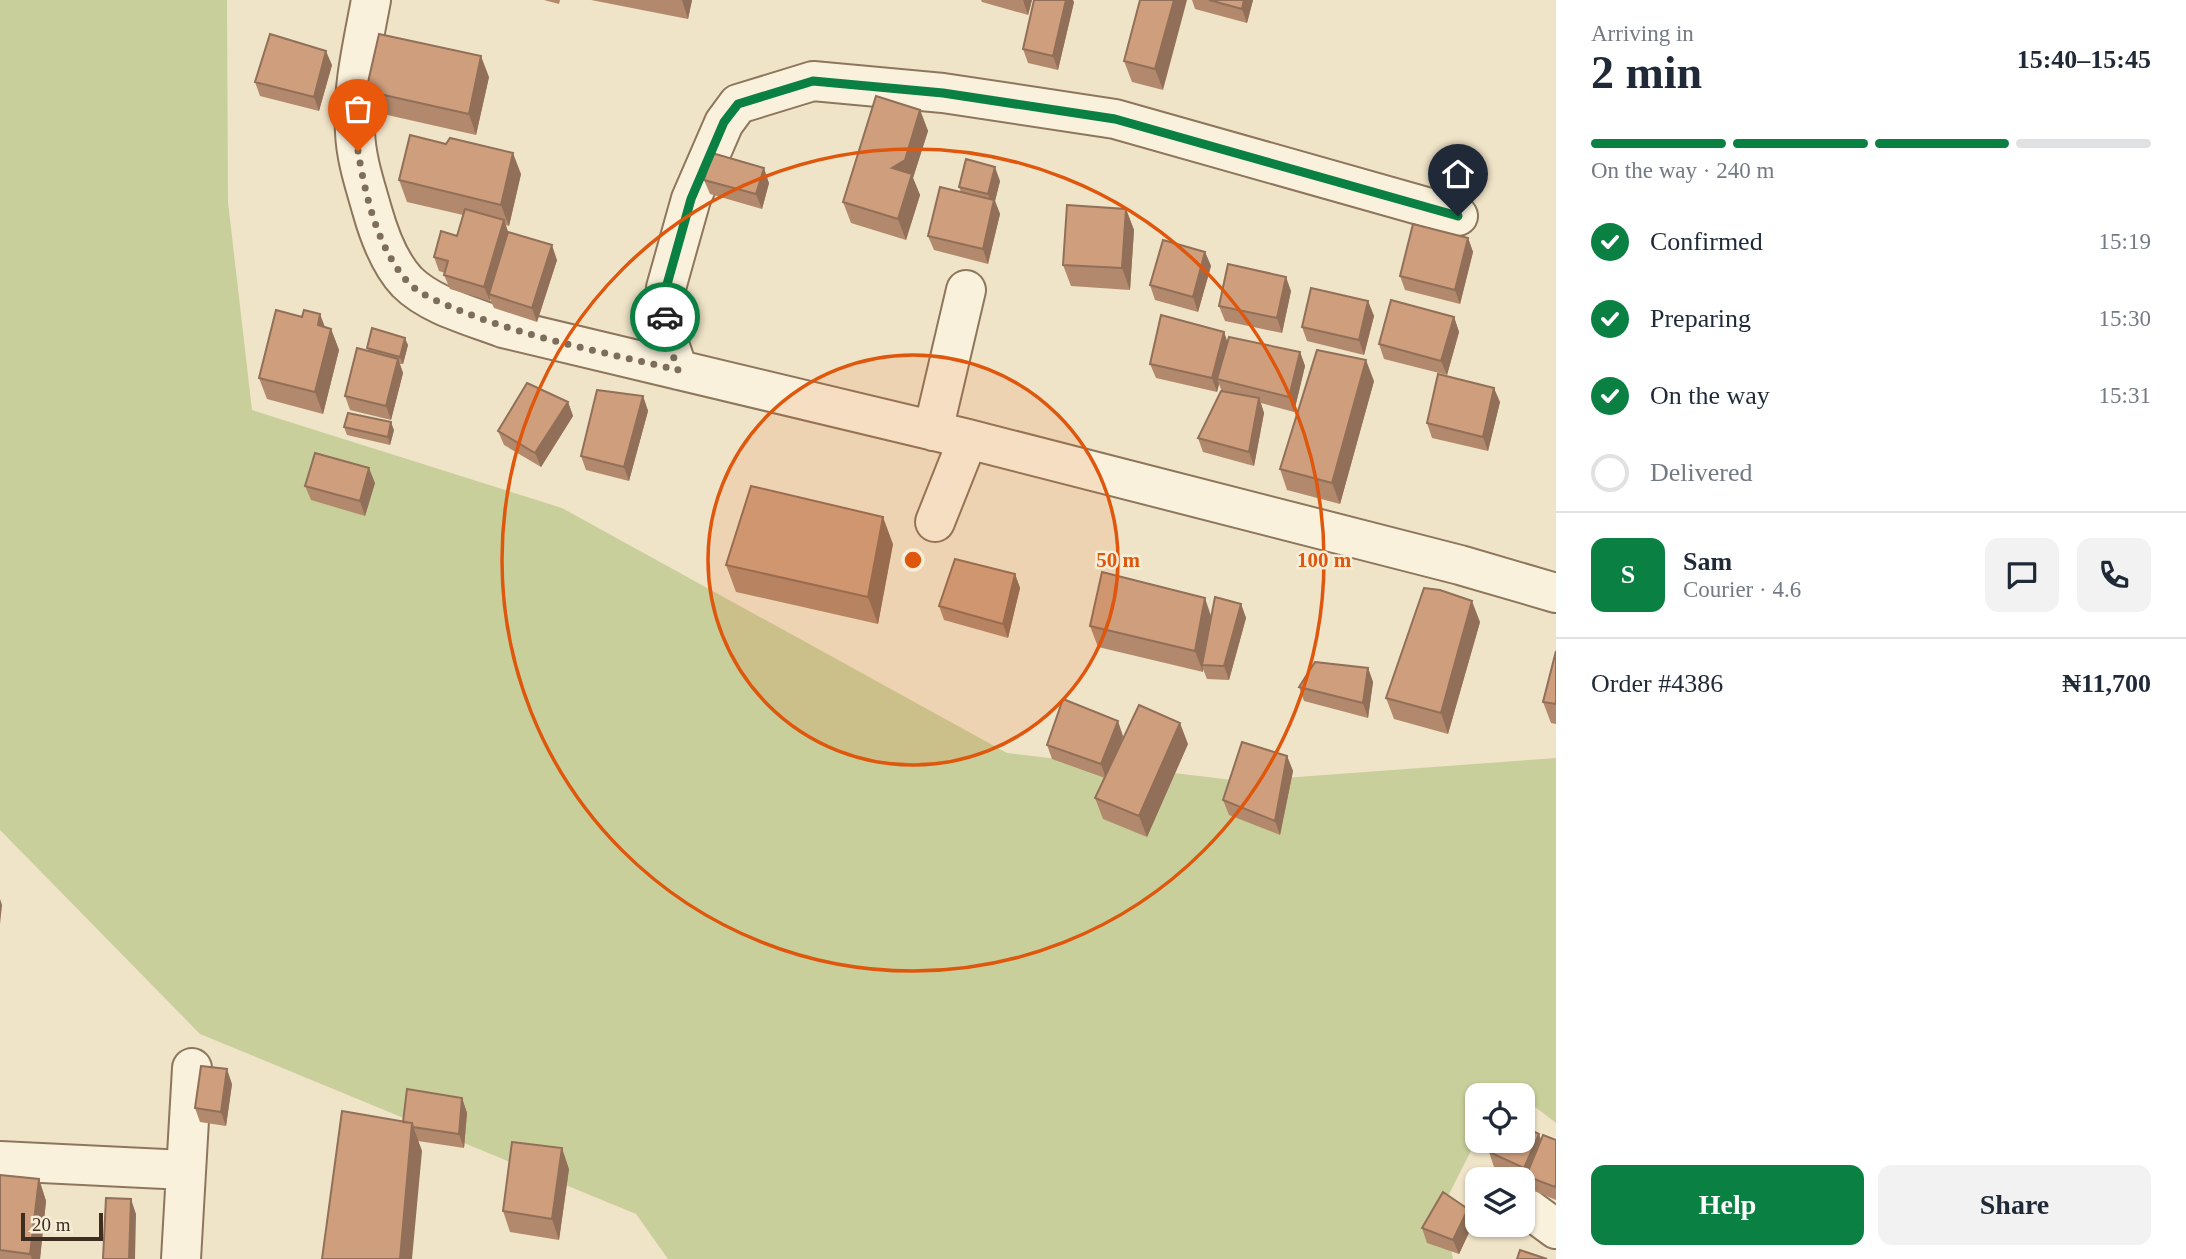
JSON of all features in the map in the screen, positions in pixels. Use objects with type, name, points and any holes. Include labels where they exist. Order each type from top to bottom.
[{"type":"street","points":[[371,0],[355,88],[355,134],[360,168],[391,260],[408,282],[432,299],[503,328],[951,435],[1460,565],[1556,593]]},
{"type":"street","points":[[678,370],[665,332],[666,288],[691,199],[724,122],[738,104],[813,81],[943,93],[1115,119],[1458,216]]},
{"type":"street","points":[[935,522],[951,435],[966,290]]},
{"type":"street","points":[[181,1259],[192,1068]]},
{"type":"street","points":[[0,1161],[185,1170]]},
{"type":"street","points":[[1535,1214],[1556,1229]]},
{"type":"green space","points":[[0,0],[227,0],[228,202],[252,410],[562,508],[1007,753],[1241,781],[1556,758],[1556,1123],[1535,1107],[1535,1083],[1465,1083],[1465,1153],[1470,1153],[1442,1208],[1453,1259],[668,1259],[636,1214],[200,1034],[0,830]]},
{"type":"building","points":[[1034,0],[1066,0],[1053,56],[1023,49]]},
{"type":"building","points":[[1140,0],[1174,0],[1155,69],[1124,61]]},
{"type":"building","points":[[1209,0],[1244,0],[1242,9]]},
{"type":"building","points":[[270,34],[326,51],[314,97],[255,82]]},
{"type":"building","points":[[379,34],[481,56],[469,114],[366,91]]},
{"type":"building","points":[[876,96],[920,110],[905,160],[892,168],[912,174],[898,219],[843,202]]},
{"type":"building","points":[[410,135],[446,144],[450,138],[513,153],[501,205],[399,180]]},
{"type":"building","points":[[712,153],[764,168],[756,194],[704,180]]},
{"type":"building","points":[[966,159],[995,167],[988,194],[959,187]]},
{"type":"building","points":[[940,187],[994,200],[983,249],[928,236]]},
{"type":"building","points":[[1067,205],[1126,209],[1122,268],[1063,265]]},
{"type":"building","points":[[465,209],[504,220],[484,287],[444,275],[448,261],[434,257],[441,231],[457,236]]},
{"type":"building","points":[[1413,224],[1468,238],[1455,290],[1400,276]]},
{"type":"building","points":[[508,232],[552,245],[532,308],[489,294]]},
{"type":"building","points":[[1163,240],[1205,252],[1193,297],[1150,285]]},
{"type":"building","points":[[1228,264],[1286,277],[1277,318],[1219,306]]},
{"type":"building","points":[[1311,288],[1368,301],[1359,340],[1302,327]]},
{"type":"building","points":[[1391,300],[1454,317],[1441,361],[1379,344]]},
{"type":"building","points":[[276,310],[302,317],[304,310],[320,314],[318,325],[331,329],[315,392],[259,378]]},
{"type":"building","points":[[1161,315],[1224,332],[1212,378],[1150,364]]},
{"type":"building","points":[[372,328],[405,338],[400,357],[367,348]]},
{"type":"building","points":[[1229,337],[1300,352],[1289,397],[1217,379]]},
{"type":"building","points":[[357,348],[398,359],[386,406],[345,396]]},
{"type":"building","points":[[1317,350],[1366,360],[1332,483],[1280,469]]},
{"type":"building","points":[[1438,374],[1494,388],[1483,437],[1427,423]]},
{"type":"building","points":[[527,383],[568,402],[535,453],[498,431]]},
{"type":"building","points":[[597,390],[643,396],[624,467],[581,456]]},
{"type":"building","points":[[1221,391],[1259,398],[1249,452],[1198,438]]},
{"type":"building","points":[[348,413],[391,422],[388,437],[344,427]]},
{"type":"building","points":[[315,453],[369,468],[360,501],[305,486]]},
{"type":"building","points":[[751,486],[883,517],[868,597],[726,565]]},
{"type":"building","points":[[955,559],[1015,574],[1003,624],[939,606]]},
{"type":"building","points":[[1102,572],[1205,598],[1195,651],[1090,626]]},
{"type":"building","points":[[1424,588],[1440,590],[1472,601],[1441,713],[1386,698]]},
{"type":"building","points":[[1215,597],[1241,604],[1224,666],[1202,665]]},
{"type":"building","points":[[1556,651],[1556,704],[1543,702]]},
{"type":"building","points":[[1315,662],[1368,668],[1363,703],[1299,687]]},
{"type":"building","points":[[1063,699],[1118,721],[1101,764],[1047,745]]},
{"type":"building","points":[[1139,705],[1180,723],[1139,816],[1095,798]]},
{"type":"building","points":[[1242,742],[1287,756],[1275,821],[1223,800]]},
{"type":"building","points":[[201,1066],[227,1069],[221,1112],[195,1108]]},
{"type":"building","points":[[407,1089],[462,1098],[459,1134],[413,1127],[412,1123],[403,1122]]},
{"type":"building","points":[[342,1111],[412,1123],[400,1259],[322,1259]]},
{"type":"building","points":[[1543,1135],[1556,1140],[1555,1187],[1535,1179],[1535,1167],[1530,1167]]},
{"type":"building","points":[[512,1142],[562,1148],[552,1219],[503,1211]]},
{"type":"building","points":[[1491,1153],[1531,1153],[1524,1167]]},
{"type":"building","points":[[0,1175],[39,1179],[30,1254],[0,1250]]},
{"type":"building","points":[[1443,1192],[1465,1207],[1465,1215],[1453,1240],[1422,1228]]},
{"type":"building","points":[[106,1198],[131,1199],[129,1259],[103,1259]]},
{"type":"building","points":[[1520,1250],[1547,1259],[1517,1259]]},
{"type":"way so far","points":[[358,151],[360,168],[375,219],[391,260],[408,282],[432,299],[503,328],[678,370],[665,332],[665,317]]},
{"type":"route","points":[[665,317],[666,288],[691,199],[724,122],[738,104],[813,81],[943,93],[1115,119],[1458,216]]}]
